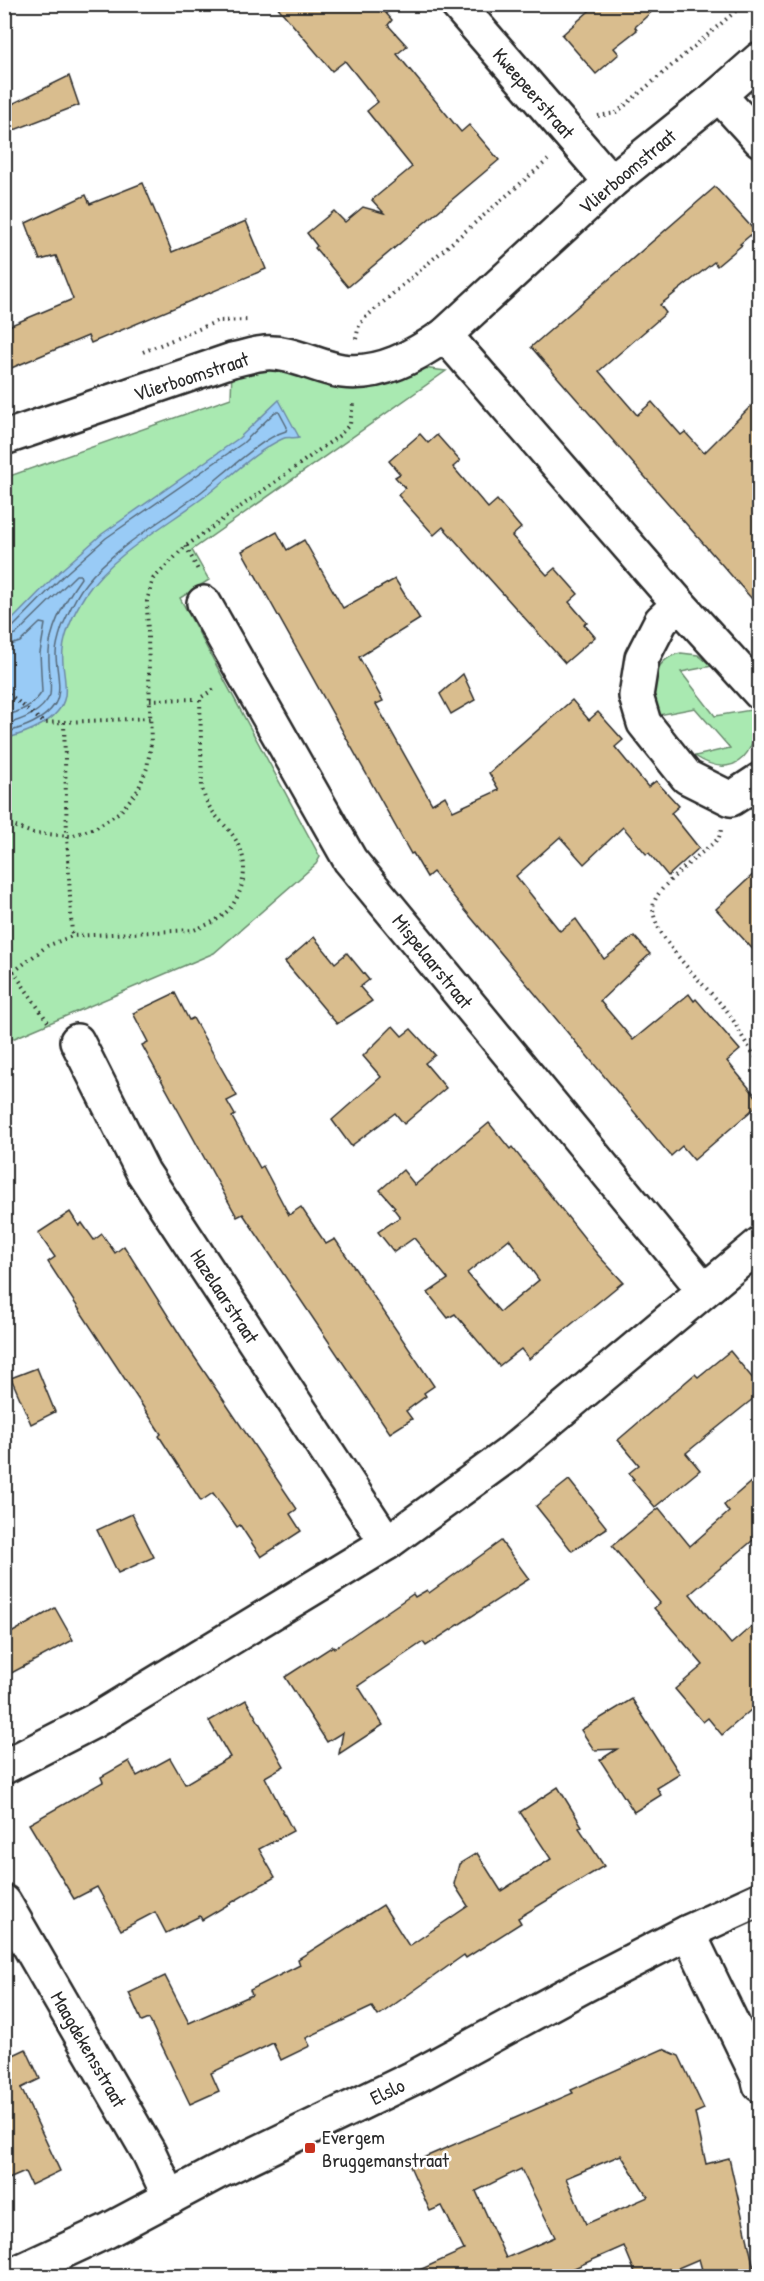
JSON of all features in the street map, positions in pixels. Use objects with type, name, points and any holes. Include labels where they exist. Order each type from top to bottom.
[{"type":"street","name":"Kweepeerstraat","points":[[457,4],[611,182]]},
{"type":"street","name":"Vlierboomstraat","points":[[4,438],[232,360],[266,353],[285,355],[326,368],[355,372],[390,366],[420,353],[445,335],[611,182],[719,95],[759,59]]},
{"type":"street","points":[[719,95],[759,140]]},
{"type":"street","points":[[445,335],[759,693]]},
{"type":"street","name":"Mispelaarstraat","points":[[204,603],[350,860],[704,1290]]},
{"type":"street","points":[[679,604],[661,621],[642,658],[636,696],[644,723],[687,777],[731,799],[759,780]]},
{"type":"street","name":"Hazelaarstraat","points":[[77,1041],[143,1172],[387,1544]]},
{"type":"street","points":[[4,1767],[94,1720],[387,1544],[509,1454],[759,1244]]},
{"type":"street","name":"Elslo","points":[[10,2277],[107,2231],[216,2173],[413,2078],[585,1984],[759,1899]]},
{"type":"street","name":"Maagdekensstraat","points":[[4,1902],[149,2153],[170,2198]]},
{"type":"street","points":[[688,1932],[758,2077],[759,2085]]},
{"type":"path","points":[[356,336],[359,325],[367,316],[454,243],[597,116],[616,113],[744,4]]},
{"type":"path","points":[[4,979],[47,946],[72,936],[194,930],[224,915],[234,903],[244,873],[243,858],[240,847],[233,836],[205,801],[202,788],[200,698],[243,672]]},
{"type":"path","points":[[4,690],[44,723],[150,718]]},
{"type":"path","points":[[150,700],[197,699]]},
{"type":"path","points":[[64,722],[72,936]]},
{"type":"path","points":[[731,799],[719,838],[657,892],[652,906],[657,928],[675,953],[728,1013],[750,1052],[759,1061]]},
{"type":"path","points":[[13,971],[57,1036],[77,1041]]},
{"type":"green space","points":[[256,365],[423,368],[446,371],[192,550],[209,580],[180,598],[320,857],[316,864],[214,953],[5,1042],[5,453],[10,451],[10,476],[231,398],[232,370]]},
{"type":"green space","points":[[681,653],[698,655],[712,666],[681,672],[715,716],[751,710],[755,730],[747,753],[739,761],[727,766],[713,765],[695,756],[730,748],[695,708],[659,715],[653,696],[654,678],[664,662],[671,656]]},
{"type":"water","points":[[279,400],[299,437],[284,438],[263,450],[208,494],[142,540],[96,580],[78,608],[64,643],[65,696],[62,705],[41,725],[5,739],[5,627],[58,573],[102,534],[239,438]]},
{"type":"building","points":[[275,4],[378,4],[392,20],[388,25],[407,46],[397,54],[461,132],[469,125],[499,160],[348,287],[315,248],[317,246],[307,233],[334,211],[345,222],[363,207],[384,213],[372,200],[412,167],[367,111],[378,102],[345,61],[332,71]]},
{"type":"building","points":[[597,4],[660,4],[635,27],[637,30],[614,48],[619,54],[596,74],[562,35]]},
{"type":"building","points":[[69,76],[79,105],[4,134],[4,108]]},
{"type":"building","points":[[143,183],[172,252],[246,221],[266,269],[91,343],[88,336],[4,371],[4,328],[73,299],[56,256],[40,260],[26,223],[86,195],[90,204]]},
{"type":"building","points":[[715,187],[755,231],[717,266],[714,262],[660,305],[666,313],[599,371],[637,415],[652,402],[681,435],[685,432],[704,453],[759,398],[759,607],[531,347]]},
{"type":"building","points":[[420,434],[428,443],[437,435],[460,461],[453,467],[488,508],[497,500],[521,528],[512,536],[547,575],[555,568],[578,594],[569,602],[587,623],[584,624],[595,637],[565,663],[443,527],[434,535],[398,495],[405,488],[395,477],[400,474],[389,461]]},
{"type":"building","points":[[277,532],[287,550],[304,540],[343,608],[395,579],[420,619],[359,657],[383,701],[376,704],[432,804],[445,796],[453,811],[499,790],[489,773],[572,700],[589,720],[598,712],[623,740],[615,747],[648,787],[656,781],[679,806],[671,813],[699,848],[668,876],[623,827],[584,864],[560,837],[516,876],[560,931],[576,919],[604,959],[634,936],[650,954],[600,1001],[633,1040],[689,994],[694,1001],[696,999],[740,1050],[727,1061],[759,1100],[759,1104],[694,1160],[682,1146],[671,1156],[433,872],[427,877],[413,853],[411,854],[242,551]]},
{"type":"building","points":[[463,674],[475,700],[451,714],[440,694]]},
{"type":"building","points":[[759,869],[759,956],[716,909]]},
{"type":"building","points":[[314,937],[335,963],[347,953],[369,980],[360,987],[372,1001],[337,1024],[285,962]]},
{"type":"building","points":[[175,993],[189,1020],[193,1018],[237,1096],[227,1101],[235,1115],[232,1117],[260,1168],[263,1166],[289,1215],[301,1207],[326,1244],[335,1239],[434,1386],[424,1393],[426,1396],[406,1411],[412,1419],[390,1433],[243,1214],[237,1217],[142,1045],[148,1042],[133,1013]]},
{"type":"building","points":[[393,1026],[402,1036],[411,1029],[435,1055],[425,1063],[446,1088],[404,1124],[395,1113],[351,1146],[332,1120],[381,1077],[363,1056]]},
{"type":"building","points":[[489,1123],[510,1149],[512,1147],[598,1255],[623,1282],[529,1359],[521,1349],[499,1366],[455,1314],[448,1318],[428,1293],[448,1279],[414,1238],[394,1252],[378,1232],[400,1217],[393,1208],[395,1207],[380,1190],[403,1170],[415,1185]],"holes":[[[509,1239],[539,1280],[500,1312],[467,1273]]]},
{"type":"building","points":[[70,1212],[79,1226],[82,1223],[94,1240],[102,1234],[115,1253],[124,1246],[187,1346],[297,1509],[290,1514],[301,1531],[261,1557],[240,1525],[237,1527],[213,1493],[201,1501],[159,1436],[161,1434],[48,1262],[55,1257],[38,1233]]},
{"type":"building","points":[[730,1351],[759,1386],[759,1394],[686,1453],[700,1470],[655,1507],[632,1480],[634,1479],[629,1473],[639,1465],[618,1440],[695,1374],[698,1377]]},
{"type":"building","points":[[37,1368],[55,1412],[31,1424],[11,1378]]},
{"type":"building","points":[[759,1475],[759,1535],[690,1594],[731,1644],[759,1620],[759,1703],[722,1735],[708,1718],[703,1722],[675,1689],[703,1665],[654,1608],[660,1603],[612,1546],[659,1508],[690,1546],[729,1512],[724,1505]]},
{"type":"building","points":[[569,1480],[607,1528],[572,1551],[536,1506]]},
{"type":"building","points":[[132,1514],[154,1557],[118,1573],[97,1530]]},
{"type":"building","points":[[501,1541],[529,1579],[426,1646],[423,1642],[358,1686],[383,1725],[339,1754],[343,1732],[327,1742],[285,1677],[333,1646],[334,1648],[413,1594],[415,1597],[427,1590],[429,1593]]},
{"type":"building","points":[[55,1608],[73,1640],[4,1677],[4,1637]]},
{"type":"building","points":[[632,1699],[680,1774],[657,1788],[661,1795],[634,1812],[600,1760],[617,1749],[594,1750],[581,1730]]},
{"type":"building","points":[[246,1700],[284,1766],[265,1777],[293,1831],[259,1849],[275,1877],[202,1920],[200,1916],[166,1933],[155,1912],[121,1930],[97,1887],[74,1899],[29,1824],[103,1782],[101,1777],[129,1761],[137,1776],[170,1758],[185,1784],[230,1757],[209,1721]]},
{"type":"building","points":[[558,1787],[582,1826],[579,1828],[604,1866],[518,1918],[521,1923],[466,1958],[464,1955],[378,2016],[372,2007],[306,2038],[310,2046],[281,2060],[273,2043],[211,2073],[219,2091],[190,2104],[149,2019],[142,2022],[129,1993],[165,1976],[189,2023],[252,1995],[250,1990],[300,1965],[298,1959],[383,1905],[409,1946],[468,1906],[454,1884],[459,1864],[477,1853],[501,1891],[551,1859],[520,1812]]},
{"type":"building","points":[[26,2049],[40,2079],[21,2088],[60,2171],[31,2185],[25,2172],[4,2181],[4,2053],[7,2058]]},
{"type":"building","points":[[663,2049],[679,2056],[704,2109],[695,2113],[706,2164],[729,2158],[756,2277],[704,2277],[699,2259],[657,2277],[637,2277],[624,2246],[554,2277],[404,2277],[464,2250],[442,2206],[430,2211],[409,2164],[573,2093],[571,2090]],"holes":[[[621,2155],[648,2197],[586,2224],[566,2178]],[[521,2169],[555,2237],[506,2258],[476,2191]]]},
{"type":"place","name":"Evergem Bruggemanstraat","points":[[310,2148]]}]
